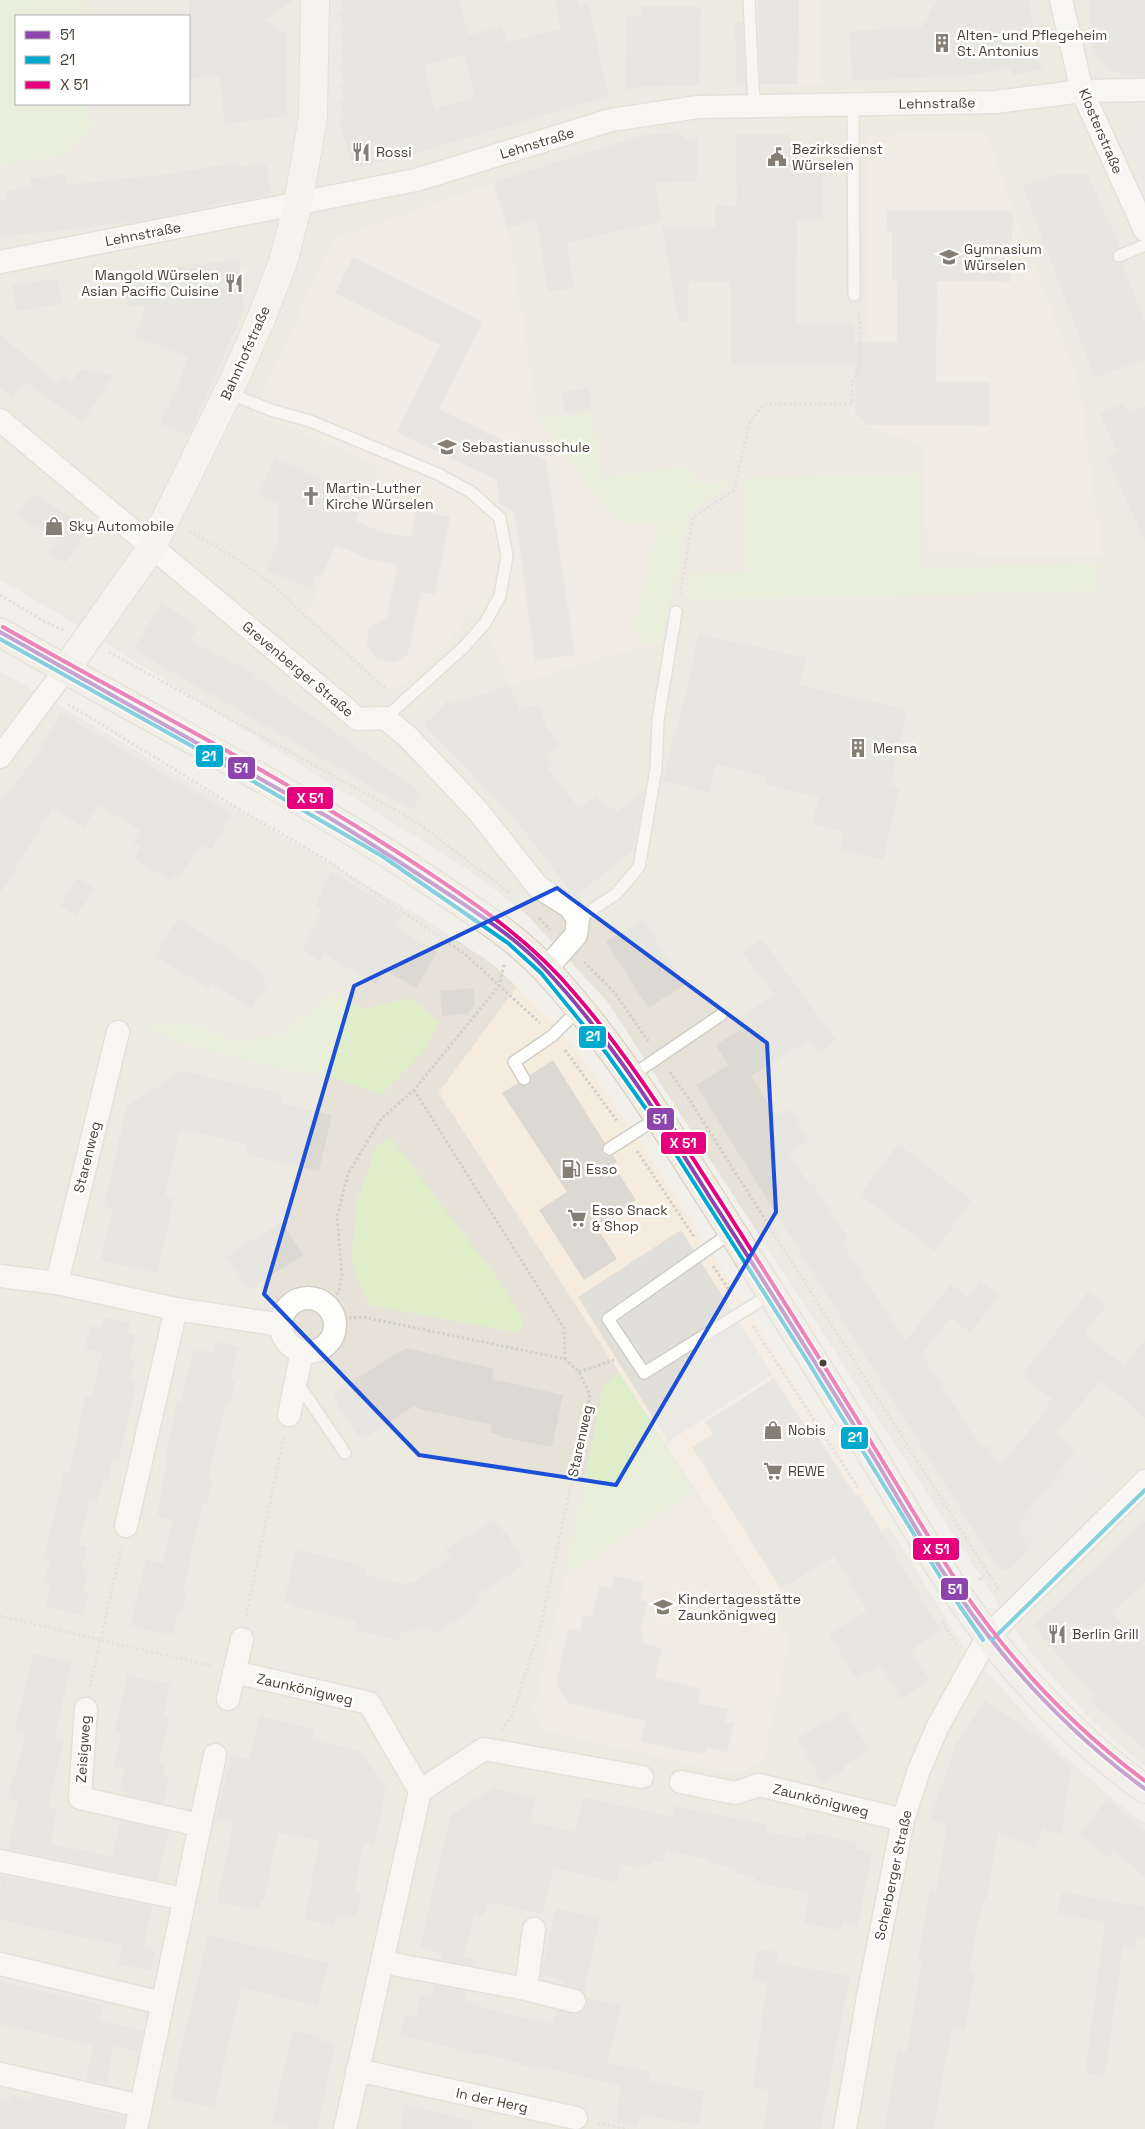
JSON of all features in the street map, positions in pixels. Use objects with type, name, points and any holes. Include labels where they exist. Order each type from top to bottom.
[{"type":"main road","points":[[0,632],[209,749],[385,851],[512,938],[546,969],[631,1076],[659,1117],[949,1580],[988,1636],[1032,1688],[1082,1739],[1145,1789]]},
{"type":"street","name":"Bahnhofstraße","points":[[66,669],[152,548],[228,393],[261,319],[283,262],[298,204],[313,117],[315,0]]},
{"type":"street","name":"Klosterstraße","points":[[1061,0],[1082,92],[1145,230]]},
{"type":"street","name":"Lehnstraße","points":[[0,262],[416,180],[610,120],[698,107],[996,102],[1082,92],[1145,90]]},
{"type":"street","name":"Grevenberger Straße","points":[[3,426],[358,719],[385,718]]},
{"type":"street","points":[[0,757],[66,669]]},
{"type":"street","points":[[385,718],[407,736],[478,811],[538,887],[570,907],[578,919],[576,935],[546,969]]},
{"type":"street","name":"Starenweg","points":[[57,1283],[118,1032]]},
{"type":"street","points":[[0,1276],[57,1283],[176,1309],[282,1325]]},
{"type":"street","points":[[304,1299],[321,1301],[331,1313],[335,1329],[327,1344],[320,1350],[302,1351],[287,1342],[282,1325],[283,1316],[295,1302],[304,1299]]},
{"type":"street","points":[[126,1526],[176,1309]]},
{"type":"street","points":[[289,1415],[302,1351]]},
{"type":"street","name":"Scherberger Straße","points":[[845,2129],[903,1820],[919,1770],[938,1726],[988,1636],[1145,1481]]},
{"type":"street","points":[[228,1699],[242,1638]]},
{"type":"street","name":"Zaunkönigweg","points":[[234,1672],[369,1703],[420,1791]]},
{"type":"street","name":"Zeisigweg","points":[[86,1708],[80,1798],[199,1825]]},
{"type":"street","points":[[345,2129],[420,1791],[484,1749],[642,1777]]},
{"type":"street","points":[[136,2129],[215,1755]]},
{"type":"street","name":"Zaunkönigweg","points":[[681,1782],[735,1793],[758,1785],[903,1820]]},
{"type":"street","points":[[0,1861],[184,1900]]},
{"type":"street","points":[[526,1988],[534,1929]]},
{"type":"street","points":[[382,1962],[526,1988],[574,2002]]},
{"type":"street","points":[[0,1964],[162,2003]]},
{"type":"street","name":"In der Herg","points":[[357,2070],[576,2118]]},
{"type":"street","points":[[0,2074],[142,2106]]},
{"type":"lane","points":[[749,0],[754,106]]},
{"type":"lane","points":[[853,104],[854,295]]},
{"type":"lane","points":[[1119,256],[1145,245]]},
{"type":"lane","points":[[228,393],[271,410],[310,421],[438,474],[471,492],[500,518],[507,557],[500,596],[485,623],[464,647],[385,718]]},
{"type":"lane","points":[[578,919],[616,894],[639,867],[656,769],[658,720],[676,612]]},
{"type":"lane","points":[[524,1079],[514,1062],[552,1036],[579,1009]]},
{"type":"lane","points":[[631,1076],[721,1015]]},
{"type":"lane","points":[[609,1149],[659,1117]]},
{"type":"lane","points":[[732,1232],[608,1318],[644,1373],[771,1294]]},
{"type":"lane","points":[[296,1380],[345,1453]]},
{"type":"path","points":[[676,612],[693,517],[734,490],[750,422],[764,404],[852,404],[852,382],[859,371],[860,322],[854,295]]},
{"type":"path","points":[[166,518],[230,555],[270,582],[402,703]]},
{"type":"path","points":[[414,1090],[564,1328],[565,1359],[363,1317],[331,1313],[339,1291],[342,1275],[337,1217],[348,1174],[381,1119],[414,1090],[499,986],[512,938]]},
{"type":"path","points":[[579,1372],[631,1354]]},
{"type":"path","name":"Starenweg","points":[[484,1749],[511,1718],[540,1629],[590,1395],[579,1372],[565,1359]]},
{"type":"path","points":[[242,1638],[289,1415]]},
{"type":"path","points":[[100,1639],[115,1574]]},
{"type":"path","points":[[938,1614],[950,1636],[971,1666]]},
{"type":"path","points":[[0,1616],[234,1672]]},
{"type":"path","name":"Zeisigweg","points":[[86,1708],[100,1639]]},
{"type":"path","points":[[576,2118],[628,2129]]},
{"type":"highlighted area","points":[[557,888],[767,1043],[776,1212],[616,1485],[419,1455],[264,1294],[354,986]]},
{"type":"shaded area","points":[[0,0],[1145,0],[1145,1766],[1092,1721],[1027,1648],[607,1001],[526,914],[473,873],[64,617],[0,580]]},
{"type":"shaded area","points":[[756,0],[821,0],[822,85],[758,86]]},
{"type":"shaded area","points":[[1145,123],[1145,180],[1142,180],[1128,147],[1128,139],[1134,127]]},
{"type":"shaded area","name":"Gymnasium Würselen","points":[[985,132],[1079,385],[1103,556],[927,553],[924,445],[861,425],[848,408],[854,408],[854,380],[866,379],[868,135]]},
{"type":"shaded area","name":"Sebastianusschule","points":[[492,184],[510,241],[538,418],[616,521],[658,524],[635,627],[645,645],[510,686],[476,606],[442,649],[402,686],[388,689],[308,613],[335,547],[343,550],[380,469],[289,425],[253,416],[333,239]]},
{"type":"shaded area","points":[[0,671],[433,924],[495,966],[517,987],[439,1093],[765,1598],[889,1526],[963,1646],[1059,1751],[1109,1796],[1145,1823],[1145,2129],[0,2129]]},
{"type":"shaded area","points":[[517,987],[571,1043],[638,1140],[889,1526],[766,1598],[439,1092]]},
{"type":"shaded area","points":[[681,1230],[772,1375],[668,1442],[578,1297]]},
{"type":"shaded area","points":[[1075,1451],[1101,1480],[1030,1549],[1016,1526]]},
{"type":"shaded area","name":"Kindertagesstätte Zaunkönigweg","points":[[694,1491],[789,1638],[764,1760],[739,1775],[541,1730],[533,1712],[566,1575]]},
{"type":"green space","points":[[0,0],[84,1],[82,15],[15,15],[15,105],[87,105],[94,124],[59,157],[0,164]]},
{"type":"green space","points":[[592,415],[600,478],[691,466],[693,483],[731,484],[689,512],[661,642],[645,645],[635,627],[658,524],[616,521],[538,418]]},
{"type":"green space","points":[[918,474],[921,568],[1098,564],[1099,591],[690,600],[690,574],[748,573],[746,478]]},
{"type":"green space","points":[[332,994],[364,1009],[409,998],[439,1022],[424,1051],[381,1095],[338,1079],[265,1065],[173,1040],[147,1027],[190,1022],[237,1043],[282,1034]]},
{"type":"green space","points":[[390,1137],[497,1278],[523,1319],[520,1333],[369,1305],[351,1261],[357,1201],[376,1148]]},
{"type":"green space","points":[[619,1372],[694,1491],[566,1575],[603,1386]]},
{"type":"building","points":[[189,0],[295,0],[265,19],[287,34],[287,116],[225,124],[219,75],[190,79]]},
{"type":"building","points":[[340,0],[459,0],[469,35],[502,26],[507,43],[560,29],[555,0],[578,0],[579,6],[589,4],[608,96],[433,148],[353,169],[339,119],[344,118],[339,101],[344,100],[340,84],[344,83],[340,66],[344,64],[340,48],[344,47],[340,31],[344,29],[339,13],[344,12]],"holes":[[[464,55],[475,97],[435,109],[424,65]]]},
{"type":"building","points":[[758,0],[799,0],[798,84],[760,84]]},
{"type":"building","name":"Alten- und Pflegeheim St. Antonius","points":[[937,0],[1028,0],[1036,35],[1022,36],[1043,68],[1013,75],[1009,67],[984,74],[852,81],[850,31],[922,27]]},
{"type":"building","points":[[1089,0],[1145,0],[1145,77],[1120,74],[1106,66],[1095,52],[1090,36]]},
{"type":"building","points":[[642,6],[701,7],[699,85],[641,86],[626,91],[627,16],[642,16]]},
{"type":"building","points":[[735,22],[743,22],[745,84],[736,84]]},
{"type":"building","points":[[679,133],[685,139],[698,140],[697,181],[655,182],[662,221],[567,243],[574,288],[548,292],[537,219],[508,228],[494,182],[647,134]]},
{"type":"building","points":[[789,134],[789,140],[823,173],[823,221],[797,221],[796,324],[854,324],[854,342],[897,342],[897,281],[892,281],[892,231],[887,231],[887,210],[1013,211],[1010,282],[937,281],[936,382],[990,382],[990,426],[867,425],[855,413],[855,365],[731,365],[731,282],[689,281],[687,322],[679,322],[662,227],[715,227],[715,205],[737,206],[736,135]]},
{"type":"building","points":[[239,162],[240,167],[266,163],[271,195],[209,205],[209,207],[141,221],[0,237],[0,201],[7,200],[6,191],[31,187],[30,179],[66,174],[67,185],[169,174]]},
{"type":"building","points":[[1087,174],[1120,246],[1113,252],[1112,258],[1115,262],[1122,263],[1145,322],[1145,359],[1095,378],[1023,186],[1054,175]]},
{"type":"building","points":[[353,257],[483,322],[439,409],[546,461],[575,655],[535,660],[515,513],[499,503],[497,480],[396,432],[440,345],[335,293]]},
{"type":"building","points":[[239,260],[244,309],[188,436],[160,423],[177,388],[188,356],[135,337],[146,305],[127,307],[123,272]]},
{"type":"building","points":[[58,279],[62,304],[16,311],[12,285]]},
{"type":"building","points":[[0,334],[57,384],[62,377],[71,383],[79,371],[85,370],[113,375],[82,422],[25,382],[12,397],[0,387]]},
{"type":"building","points":[[589,388],[591,409],[565,413],[562,392]]},
{"type":"building","points":[[1124,403],[1128,413],[1145,406],[1145,541],[1107,457],[1118,452],[1100,414]]},
{"type":"building","points":[[275,458],[336,486],[355,479],[362,483],[366,495],[355,520],[380,532],[411,537],[416,510],[450,517],[435,595],[421,592],[408,654],[394,663],[377,659],[366,645],[369,628],[387,617],[398,565],[370,560],[336,544],[321,576],[317,574],[310,589],[266,570],[279,541],[279,504],[258,495]]},
{"type":"building","name":"Sky Automobile","points":[[31,493],[77,521],[71,531],[82,537],[66,563],[49,553],[58,540],[17,516]]},
{"type":"building","points":[[161,602],[198,627],[191,640],[233,664],[234,662],[255,673],[253,675],[422,793],[412,810],[134,650]]},
{"type":"building","points":[[699,634],[806,658],[800,685],[907,710],[890,785],[900,788],[883,860],[840,850],[844,831],[812,824],[819,797],[764,784],[766,776],[716,764],[709,792],[663,781],[674,735],[676,735]]},
{"type":"building","points":[[509,686],[519,710],[537,705],[559,746],[546,754],[553,764],[548,768],[579,809],[596,796],[607,809],[611,806],[616,812],[645,790],[634,849],[577,896],[568,888],[511,814],[424,725],[448,700],[452,704]]},
{"type":"building","points":[[61,713],[232,814],[211,850],[202,844],[179,878],[174,875],[170,880],[134,859],[141,847],[133,843],[140,830],[98,805],[84,828],[52,808],[0,894],[0,802],[36,757]]},
{"type":"building","points":[[331,872],[402,914],[395,927],[437,952],[416,988],[384,969],[376,984],[323,953],[321,961],[302,950],[322,910],[315,905]]},
{"type":"building","points":[[77,878],[94,888],[77,916],[60,906]]},
{"type":"building","points":[[178,918],[262,971],[266,986],[252,1008],[212,984],[209,989],[155,956]]},
{"type":"building","points":[[643,919],[684,985],[648,1008],[606,942]]},
{"type":"building","points":[[762,939],[836,1040],[818,1053],[808,1041],[751,1076],[777,1116],[790,1109],[809,1140],[789,1153],[809,1185],[813,1183],[848,1239],[842,1242],[905,1342],[951,1284],[968,1297],[980,1281],[999,1296],[970,1333],[951,1318],[922,1354],[982,1449],[987,1445],[1000,1466],[1049,1407],[1047,1405],[1052,1399],[1022,1375],[1088,1291],[1107,1304],[1084,1334],[1124,1365],[1145,1340],[1145,1419],[1127,1401],[1101,1381],[1055,1433],[1075,1451],[1016,1526],[1030,1549],[1008,1571],[998,1569],[696,1085],[728,1065],[716,1045],[741,1029],[735,1020],[774,995],[743,953]]},
{"type":"building","points":[[474,988],[475,1005],[467,1014],[442,1016],[440,991]]},
{"type":"building","points":[[553,1060],[605,1143],[602,1146],[602,1153],[606,1156],[613,1155],[617,1162],[613,1165],[636,1200],[596,1226],[617,1259],[584,1280],[539,1210],[567,1192],[502,1093],[518,1083],[524,1086],[528,1085],[531,1079],[530,1075]]},
{"type":"building","points":[[182,1071],[282,1094],[280,1103],[332,1115],[319,1171],[245,1154],[247,1144],[180,1129],[165,1196],[174,1198],[157,1273],[101,1260],[113,1208],[104,1206],[127,1106]]},
{"type":"building","points":[[898,1144],[972,1200],[935,1251],[860,1195]]},
{"type":"building","points":[[282,1222],[303,1255],[248,1290],[227,1256]]},
{"type":"building","points":[[104,1317],[131,1323],[128,1334],[135,1335],[130,1358],[136,1359],[130,1380],[136,1382],[119,1460],[113,1459],[108,1481],[103,1479],[97,1502],[90,1500],[79,1545],[87,1546],[82,1569],[88,1570],[83,1591],[88,1593],[83,1615],[45,1607],[50,1584],[44,1583],[50,1561],[44,1560],[64,1471],[70,1472],[85,1397],[91,1398],[102,1352],[85,1348],[91,1325],[102,1328]]},
{"type":"building","points":[[216,1342],[238,1347],[231,1380],[235,1381],[230,1405],[225,1404],[208,1480],[213,1481],[207,1504],[203,1503],[183,1590],[187,1591],[182,1614],[178,1614],[173,1635],[130,1626],[146,1559],[163,1563],[173,1520],[157,1516],[167,1462],[165,1461],[177,1401],[181,1402],[194,1349],[213,1353]]},
{"type":"building","points":[[406,1348],[494,1369],[492,1379],[563,1395],[552,1447],[501,1437],[501,1435],[490,1433],[492,1425],[419,1409],[414,1406],[368,1436],[367,1434],[360,1438],[339,1408],[332,1393]]},
{"type":"building","name":"REWE","points":[[774,1378],[806,1427],[810,1424],[856,1496],[859,1494],[941,1631],[911,1650],[930,1681],[901,1699],[880,1664],[856,1679],[829,1634],[867,1611],[835,1557],[781,1589],[692,1447],[713,1434],[705,1422]]},
{"type":"building","points":[[495,1519],[504,1533],[506,1532],[524,1564],[511,1572],[512,1574],[476,1596],[480,1603],[474,1607],[475,1609],[434,1634],[430,1627],[401,1633],[399,1640],[355,1630],[357,1621],[284,1602],[296,1550],[353,1563],[353,1565],[366,1568],[364,1575],[402,1584],[413,1582],[451,1558],[445,1550]]},
{"type":"building","points":[[1145,1521],[1145,1582],[1112,1613],[1145,1646],[1145,1749],[1089,1701],[1094,1696],[1033,1626]]},
{"type":"building","points":[[614,1576],[644,1583],[640,1600],[647,1602],[640,1631],[644,1632],[642,1643],[662,1648],[655,1678],[701,1688],[697,1703],[728,1709],[725,1722],[734,1723],[727,1752],[707,1748],[705,1755],[641,1742],[646,1721],[568,1703],[556,1684],[569,1628],[580,1631],[583,1615],[592,1617],[600,1586],[611,1589]]},
{"type":"building","points":[[33,1653],[72,1662],[54,1738],[64,1741],[48,1808],[57,1810],[50,1844],[112,1856],[121,1821],[159,1829],[168,1833],[157,1880],[8,1849],[19,1801],[8,1799],[26,1732],[15,1730]]},
{"type":"building","points":[[127,1675],[170,1684],[163,1717],[169,1718],[159,1763],[166,1764],[163,1777],[169,1778],[164,1804],[127,1795],[127,1792],[120,1790],[125,1768],[114,1766],[122,1734],[115,1733]]},
{"type":"building","points":[[985,1700],[1040,1739],[1071,1767],[1061,1836],[1043,1828],[1034,1848],[998,1832],[986,1901],[983,1900],[969,1971],[975,1973],[965,2030],[952,2027],[933,2129],[884,2129],[898,2051],[906,2053],[922,1963],[917,1962],[930,1891],[936,1892],[947,1825],[930,1819],[957,1742]]},
{"type":"building","points":[[846,1711],[869,1751],[845,1765],[843,1771],[823,1783],[797,1738]]},
{"type":"building","points":[[259,1716],[315,1729],[312,1740],[362,1752],[386,1790],[374,1845],[364,1843],[354,1891],[361,1892],[356,1918],[336,1914],[334,1925],[305,1919],[319,1841],[278,1832],[264,1899],[262,1899],[259,1910],[217,1902],[234,1822],[216,1818],[231,1755],[249,1759]]},
{"type":"building","points":[[494,1788],[536,1798],[530,1822],[575,1832],[583,1797],[672,1817],[675,1806],[767,1825],[766,1832],[805,1839],[806,1832],[857,1842],[856,1849],[872,1852],[858,1926],[842,1922],[841,1930],[804,1923],[809,1893],[754,1882],[755,1877],[736,1873],[737,1869],[666,1850],[663,1862],[651,1860],[650,1866],[638,1864],[637,1868],[621,1864],[617,1882],[553,1868],[543,1914],[487,1902],[484,1916],[474,1913],[464,1957],[474,1959],[472,1966],[441,1960],[443,1953],[420,1947],[450,1816]]},
{"type":"building","points":[[1107,1799],[1145,1831],[1145,1877],[1114,1851],[1109,1858],[1079,1835]]},
{"type":"building","points":[[1,1875],[152,1906],[144,1948],[155,1950],[151,1971],[118,1964],[122,1945],[0,1920]]},
{"type":"building","points":[[1062,1892],[1145,1907],[1145,1938],[1138,1936],[1134,1948],[1123,1945],[1105,2076],[1085,2074],[1105,1922],[1058,1914]]},
{"type":"building","points":[[556,1908],[600,1918],[585,1985],[587,1985],[585,1995],[578,1988],[563,1985],[564,1980],[541,1975]]},
{"type":"building","points":[[208,1935],[328,1963],[318,2006],[241,1988],[214,2108],[170,2098]]},
{"type":"building","points":[[758,1949],[779,1952],[777,1963],[850,1976],[820,2129],[763,2129],[769,2090],[753,2087],[767,1983],[752,1979]]},
{"type":"building","points":[[0,1982],[103,2005],[99,2021],[143,2031],[138,2052],[114,2046],[106,2084],[86,2080],[94,2045],[0,2024]]},
{"type":"building","points":[[435,1985],[466,1991],[464,2000],[482,2008],[553,2024],[557,2010],[578,2013],[587,2005],[587,1998],[622,2005],[607,2064],[651,2071],[649,2082],[704,2091],[699,2125],[640,2115],[638,2126],[616,2123],[621,2086],[545,2068],[545,2070],[521,2065],[522,2063],[478,2053],[478,2055],[454,2050],[455,2048],[400,2035],[405,2014],[416,2017],[421,1994],[433,1996]]},
{"type":"building","points":[[293,2031],[320,2037],[320,2040],[335,2044],[317,2129],[288,2129],[289,2126],[272,2122]]},
{"type":"building","points":[[11,2095],[32,2100],[33,2096],[100,2110],[99,2112],[125,2118],[123,2129],[0,2129],[0,2098],[9,2101]]},
{"type":"building","points":[[404,2105],[472,2121],[472,2129],[401,2129]]},
{"type":"transit line","points":[[3,627],[258,769],[359,828],[476,905],[518,937],[557,974],[616,1045],[671,1125],[818,1356],[939,1554],[981,1616],[1046,1693],[1093,1739],[1145,1781]]},
{"type":"transit line","name":"51","points":[[0,632],[328,817],[478,913],[535,958],[569,995],[613,1051],[654,1109],[813,1359],[914,1526],[978,1622],[998,1649],[1043,1699],[1092,1746],[1145,1789]]},
{"type":"transit line","name":"21","points":[[0,639],[206,754],[382,856],[508,943],[541,973],[607,1054],[654,1120],[805,1357],[944,1583],[983,1640]]},
{"type":"transit line","name":"21","points":[[992,1640],[1145,1490]]},
{"type":"place","name":"Alten- und Pflegeheim St. Antonius","points":[[942,43]]},
{"type":"place","name":"Rossi","points":[[361,152]]},
{"type":"place","name":"Bezirksdienst Würselen","points":[[777,157]]},
{"type":"place","name":"Gymnasium Würselen","points":[[949,257]]},
{"type":"place","name":"Mangold Würselen Asian Pacific Cuisine","points":[[234,283]]},
{"type":"place","name":"Sebastianusschule","points":[[447,447]]},
{"type":"place","name":"Martin-Luther Kirche Würselen","points":[[311,496]]},
{"type":"place","name":"Sky Automobile","points":[[54,526]]},
{"type":"place","name":"Mensa","points":[[858,748]]},
{"type":"place","name":"Esso","points":[[571,1169]]},
{"type":"place","name":"Esso Snack & Shop","points":[[577,1218]]},
{"type":"place","name":"Nobis","points":[[773,1430]]},
{"type":"place","name":"REWE","points":[[773,1471]]},
{"type":"place","name":"Kindertagesstätte Zaunkönigweg","points":[[663,1607]]},
{"type":"place","name":"Berlin Grill","points":[[1057,1634]]}]
